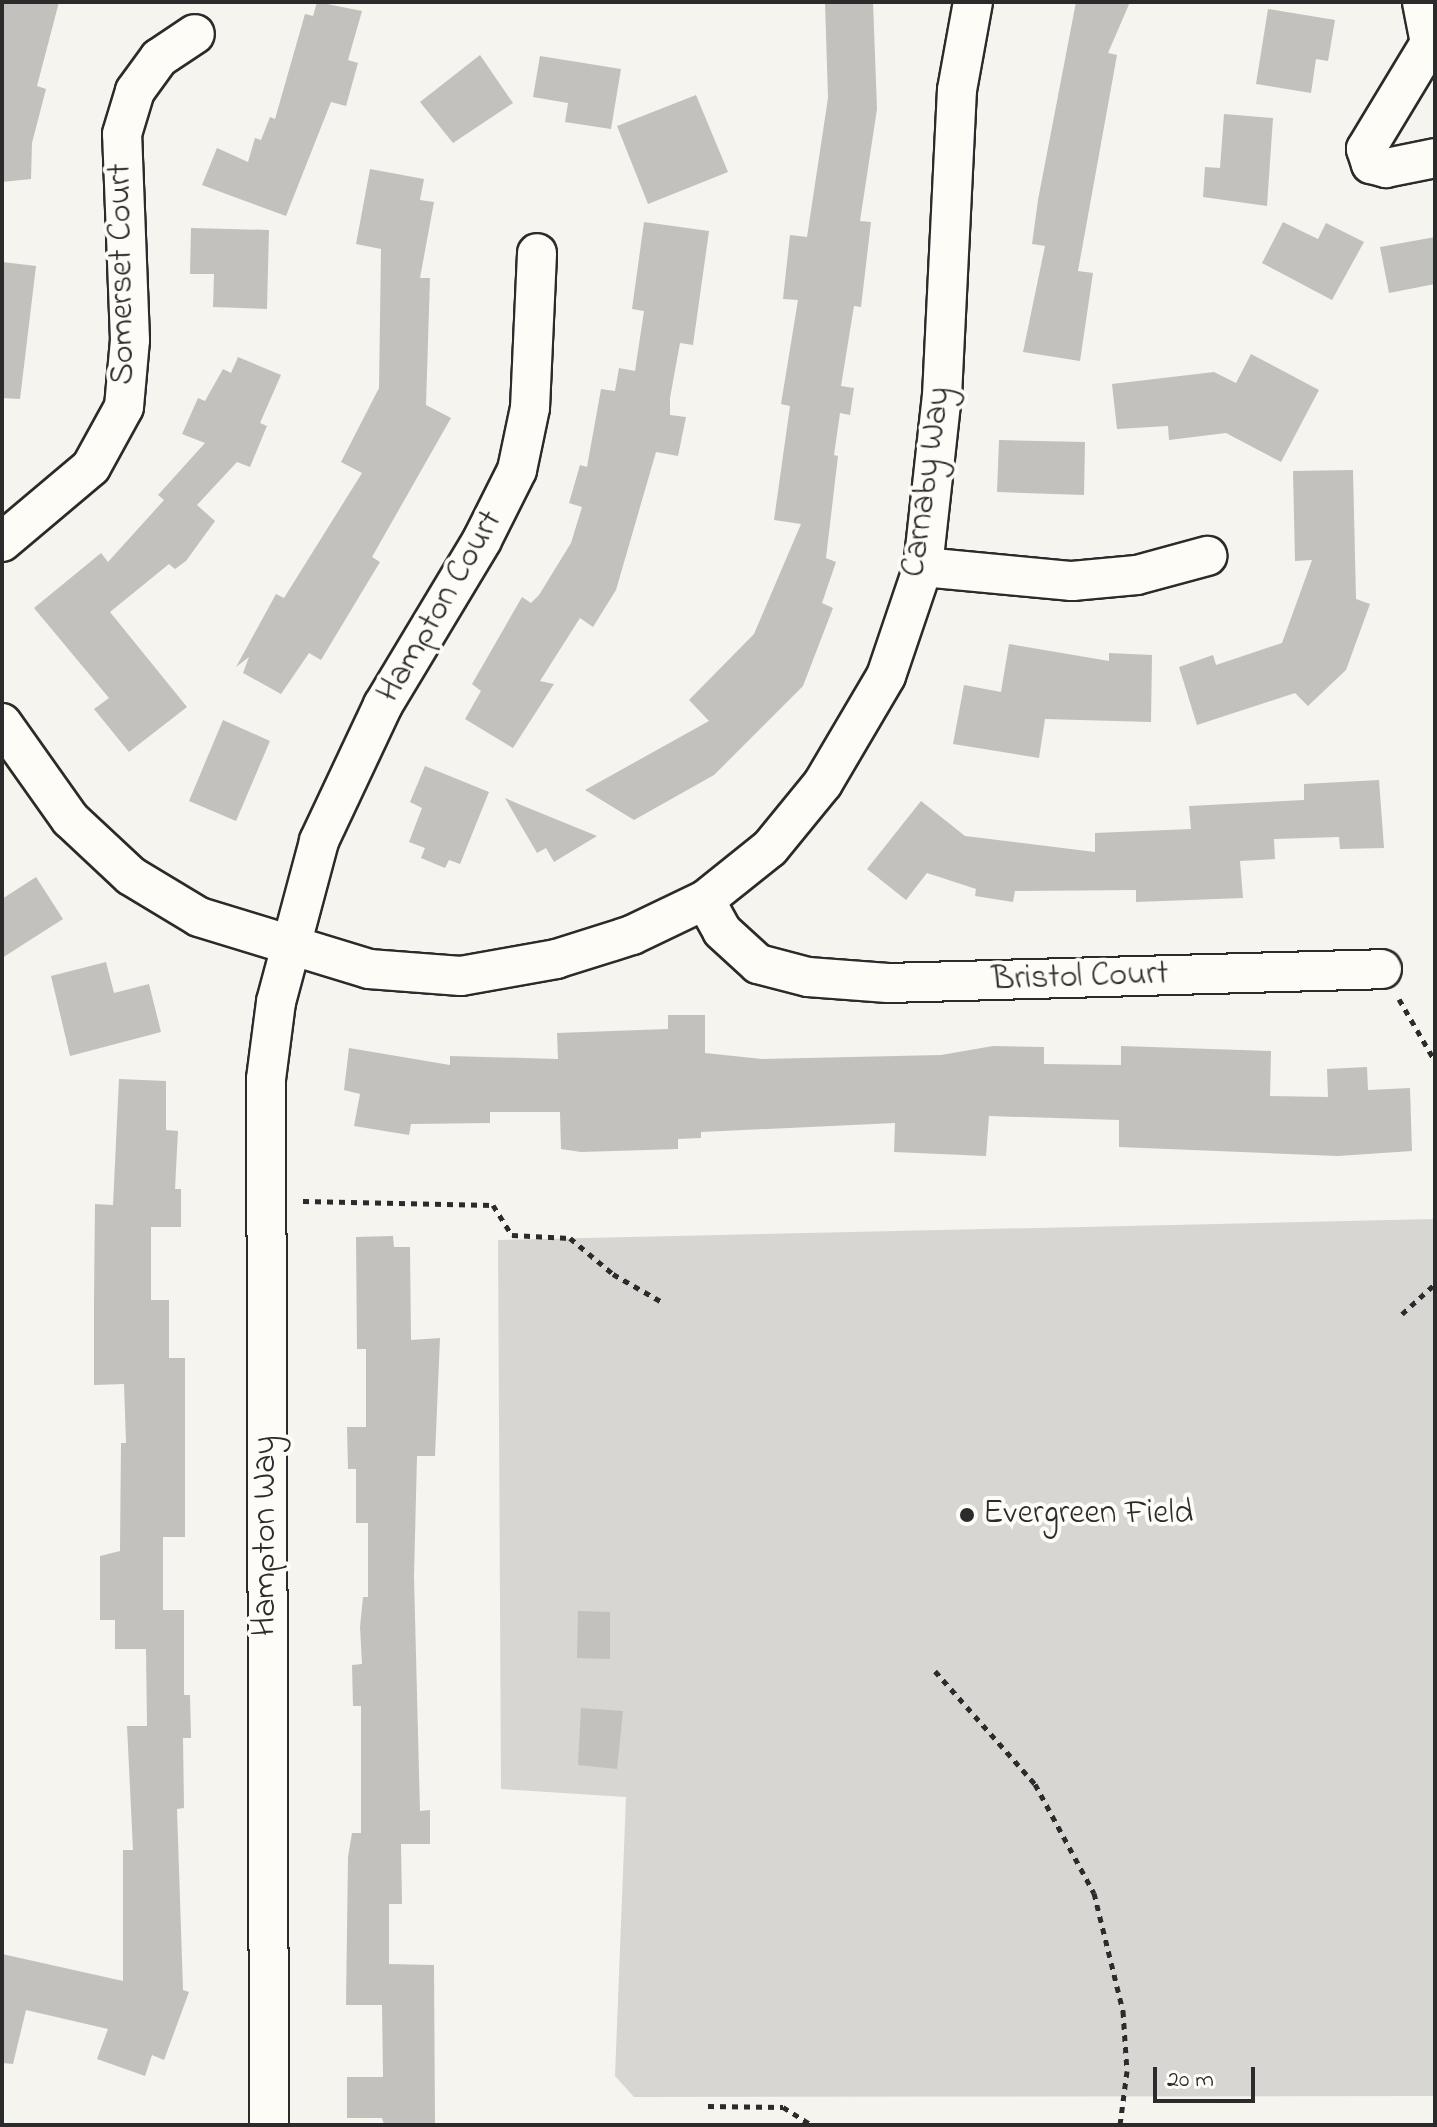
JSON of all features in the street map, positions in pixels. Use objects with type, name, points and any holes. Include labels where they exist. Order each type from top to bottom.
[{"type":"street","name":"Carnaby Way","points":[[2,723],[70,819],[131,876],[199,917],[287,948],[369,969],[461,976],[556,959],[632,935],[705,900],[770,848],[823,783],[886,676],[923,567],[942,396],[957,90],[973,2]]},
{"type":"street","points":[[1422,2],[1433,44],[1366,149],[1371,164],[1386,168],[1435,158]]},
{"type":"street","name":"Somerset Court","points":[[2,542],[91,467],[124,407],[130,340],[122,134],[135,91],[159,58],[195,34]]},
{"type":"street","name":"Hampton Court","points":[[287,948],[319,841],[383,705],[482,540],[517,470],[530,408],[537,253]]},
{"type":"street","points":[[923,567],[1072,581],[1137,575],[1207,556]]},
{"type":"street","name":"Bristol Court","points":[[705,900],[722,931],[758,964],[808,977],[888,983],[1382,969]]},
{"type":"street","name":"Hampton Way","points":[[269,2125],[266,1079],[287,948]]},
{"type":"path","points":[[1382,969],[1435,1061]]},
{"type":"path","points":[[266,1201],[493,1205],[512,1235],[570,1238],[613,1274],[662,1302]]},
{"type":"path","points":[[1402,1314],[1435,1284]]},
{"type":"path","points":[[935,1671],[1035,1784],[1094,1893],[1107,1930],[1123,2011],[1127,2071],[1120,2125]]},
{"type":"path","points":[[708,2106],[783,2107],[812,2125]]},
{"type":"shaded area","name":"Evergreen Field","points":[[1435,1219],[1435,2096],[634,2097],[615,2076],[626,1797],[501,1789],[498,1240]]},
{"type":"building","points":[[2,2],[59,2],[37,86],[46,89],[32,143],[31,179],[2,182]]},
{"type":"building","points":[[317,2],[362,11],[348,60],[358,63],[346,106],[331,102],[286,216],[202,185],[217,148],[248,162],[255,138],[261,140],[270,117],[275,119],[305,14],[313,16]]},
{"type":"building","points":[[825,2],[873,2],[877,109],[860,221],[871,222],[861,307],[854,306],[841,386],[854,388],[850,415],[840,413],[834,455],[838,456],[826,558],[836,562],[822,603],[833,608],[803,686],[714,775],[634,820],[585,790],[709,721],[689,700],[754,634],[801,524],[774,520],[790,406],[781,404],[798,300],[783,299],[790,235],[807,237],[828,98]]},
{"type":"building","points":[[1076,2],[1130,2],[1108,53],[1117,55],[1078,271],[1093,273],[1080,361],[1023,352],[1045,246],[1032,244],[1038,200]]},
{"type":"building","points":[[1268,9],[1335,20],[1328,61],[1316,59],[1311,93],[1256,84]]},
{"type":"building","points":[[480,55],[513,103],[453,143],[420,102]]},
{"type":"building","points":[[540,56],[621,69],[611,129],[565,122],[568,103],[533,97]]},
{"type":"building","points":[[696,95],[728,172],[648,204],[617,126]]},
{"type":"building","points":[[1224,114],[1273,118],[1267,206],[1203,197],[1205,167],[1220,168]]},
{"type":"building","points":[[370,169],[424,179],[420,200],[434,202],[420,278],[430,278],[426,405],[451,418],[372,557],[380,562],[321,660],[309,653],[281,694],[243,673],[249,657],[236,667],[276,594],[284,598],[362,473],[341,462],[379,388],[381,249],[356,244]]},
{"type":"building","points":[[644,222],[709,231],[693,345],[680,343],[670,398],[670,415],[686,417],[678,456],[656,452],[616,590],[593,627],[580,618],[540,681],[554,684],[513,748],[465,719],[481,691],[472,684],[522,597],[531,603],[539,595],[571,543],[582,507],[569,503],[580,465],[587,467],[601,389],[615,391],[619,368],[635,371],[644,311],[632,309]]},
{"type":"building","points":[[1283,222],[1318,239],[1326,223],[1364,242],[1332,300],[1262,263]]},
{"type":"building","points":[[191,228],[269,230],[267,309],[213,307],[214,274],[190,274]]},
{"type":"building","points":[[1435,237],[1435,284],[1389,293],[1380,247]]},
{"type":"building","points":[[2,262],[36,266],[20,399],[2,398]]},
{"type":"building","points":[[1251,354],[1319,390],[1281,462],[1226,433],[1169,440],[1168,426],[1117,429],[1112,384],[1214,372],[1236,383]]},
{"type":"building","points":[[238,357],[281,375],[260,423],[267,426],[250,467],[237,462],[197,505],[215,521],[186,561],[175,569],[169,564],[110,612],[187,707],[129,752],[94,709],[109,698],[34,608],[101,553],[108,562],[164,500],[158,495],[205,443],[182,434],[198,398],[205,401],[223,369],[231,373]]},
{"type":"building","points":[[999,440],[1085,442],[1084,495],[997,492]]},
{"type":"building","points":[[1353,470],[1356,599],[1370,604],[1346,670],[1308,706],[1295,693],[1197,725],[1179,667],[1213,655],[1216,665],[1282,643],[1312,560],[1295,561],[1293,471]]},
{"type":"building","points":[[1009,644],[1109,661],[1109,653],[1152,655],[1151,722],[1045,719],[1039,758],[953,744],[964,685],[1001,692]]},
{"type":"building","points":[[223,720],[270,741],[236,821],[189,801]]},
{"type":"building","points":[[425,766],[489,792],[460,864],[449,860],[445,868],[421,858],[425,848],[409,842],[422,808],[410,802]]},
{"type":"building","points":[[1379,780],[1384,848],[1340,849],[1339,837],[1274,839],[1275,859],[1240,861],[1243,898],[1136,902],[1136,890],[1015,891],[1013,902],[975,896],[976,889],[927,873],[906,900],[867,869],[921,801],[965,836],[1095,852],[1095,833],[1191,829],[1189,806],[1304,800],[1304,784]]},
{"type":"building","points":[[505,798],[597,836],[554,862],[546,848],[537,853]]},
{"type":"building","points":[[36,877],[63,919],[2,958],[2,899]]},
{"type":"building","points":[[106,962],[114,993],[149,984],[161,1032],[70,1056],[51,976]]},
{"type":"building","points":[[668,1015],[705,1015],[705,1053],[762,1059],[941,1055],[993,1046],[1044,1047],[1044,1064],[1121,1065],[1121,1046],[1271,1051],[1270,1096],[1328,1097],[1327,1069],[1367,1067],[1368,1090],[1410,1088],[1412,1151],[1338,1156],[1119,1147],[1119,1120],[989,1116],[986,1156],[894,1152],[895,1123],[701,1132],[701,1138],[678,1139],[678,1149],[581,1152],[561,1149],[560,1112],[490,1112],[490,1123],[411,1124],[409,1135],[354,1126],[360,1094],[344,1090],[349,1048],[450,1065],[450,1056],[558,1059],[557,1033],[668,1029]]},
{"type":"building","points":[[119,1079],[166,1081],[166,1130],[178,1131],[175,1189],[181,1189],[181,1227],[151,1227],[151,1300],[169,1300],[169,1358],[185,1358],[185,1537],[163,1537],[163,1610],[184,1610],[184,1695],[190,1695],[191,1738],[183,1738],[184,1808],[177,1809],[183,1990],[189,1992],[164,2060],[152,2055],[145,2076],[97,2059],[108,2029],[26,2010],[13,2064],[2,2063],[2,1954],[123,1981],[123,1850],[133,1850],[127,1726],[147,1726],[146,1649],[115,1649],[115,1620],[100,1620],[100,1556],[120,1551],[121,1443],[126,1443],[124,1384],[94,1385],[95,1204],[113,1205]]},
{"type":"building","points":[[393,1236],[394,1247],[410,1247],[411,1340],[440,1338],[435,1456],[417,1456],[414,1577],[420,1811],[430,1810],[430,1844],[401,1844],[402,1904],[389,1904],[389,1964],[434,1965],[435,2125],[384,2125],[382,2118],[347,2118],[347,2077],[383,2077],[382,2005],[346,2005],[348,1857],[352,1833],[361,1833],[361,1706],[353,1706],[352,1665],[362,1664],[360,1627],[363,1597],[368,1597],[368,1523],[356,1523],[356,1469],[348,1469],[347,1427],[366,1427],[366,1349],[357,1349],[356,1237]]},
{"type":"building","points":[[578,1611],[610,1612],[610,1659],[577,1658]]},
{"type":"building","points":[[581,1708],[623,1711],[617,1769],[578,1765]]},
{"type":"place","name":"Evergreen Field","points":[[967,1515]]}]
